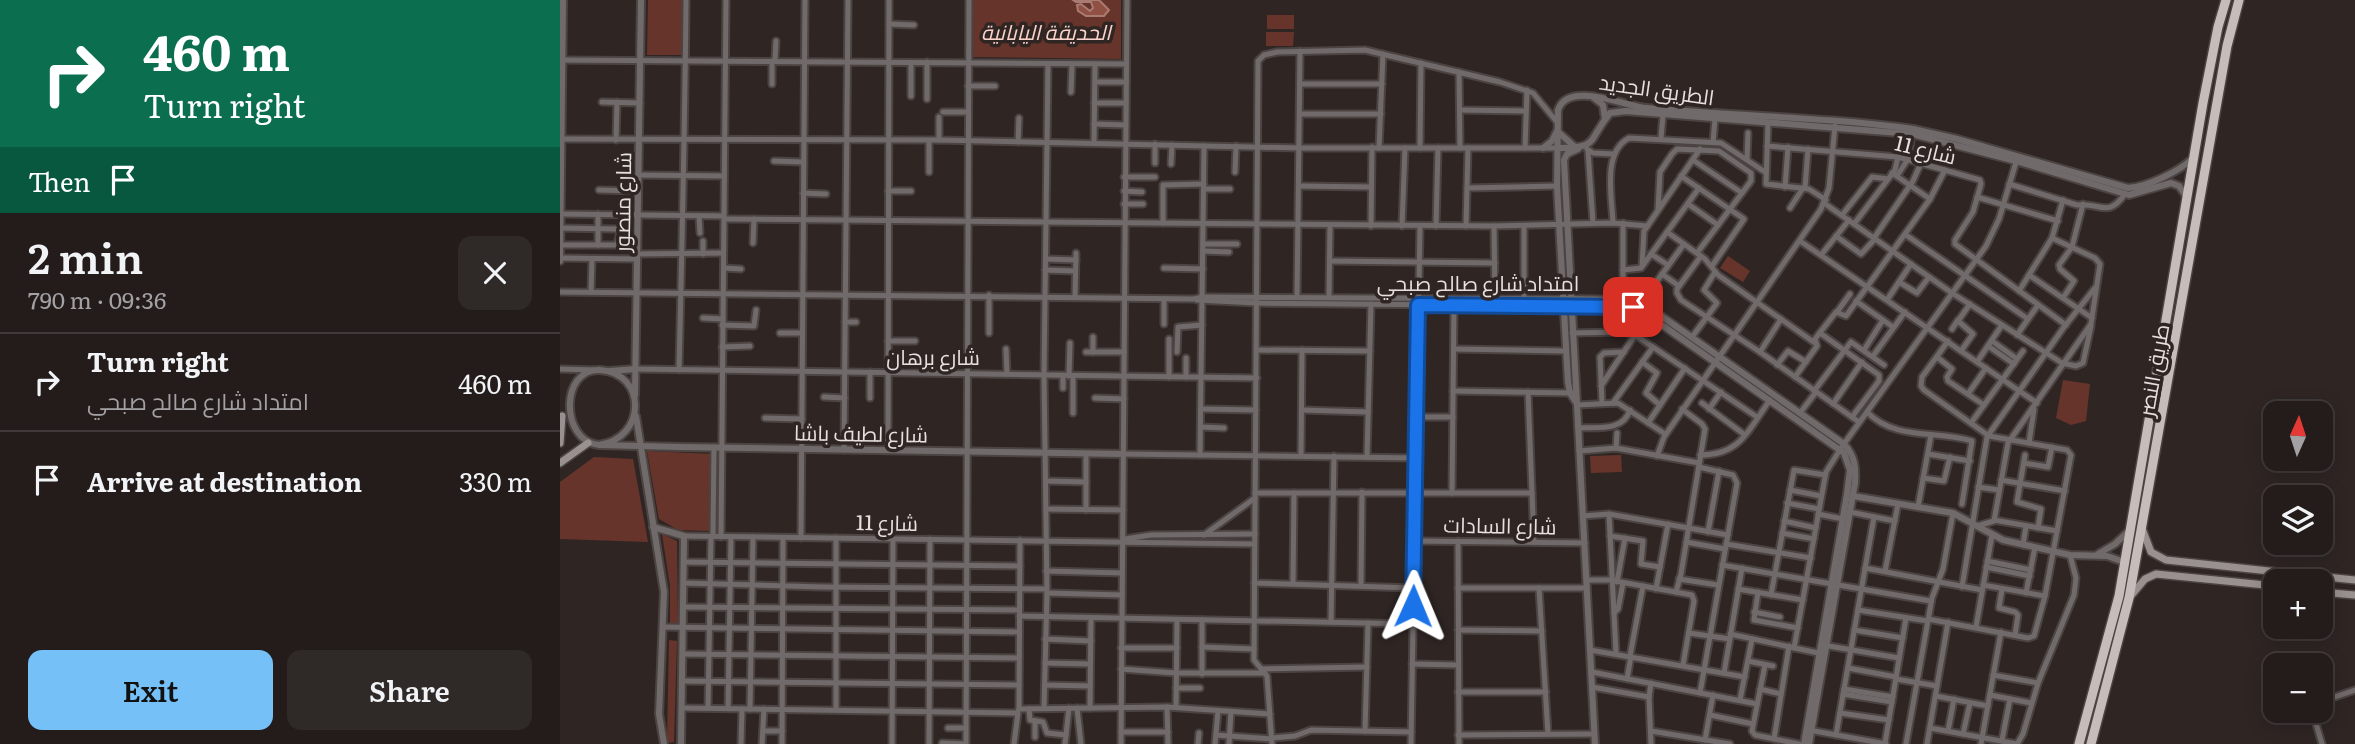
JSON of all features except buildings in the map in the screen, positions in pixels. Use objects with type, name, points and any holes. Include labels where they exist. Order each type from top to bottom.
[{"type":"highway","name":"طريق النصر","points":[[2079,744],[2115,616],[2216,35],[2226,0]]},
{"type":"highway","name":"طريق النصر","points":[[2091,744],[2129,598],[2227,46],[2239,0]]},
{"type":"highway","points":[[2159,355],[2166,359],[2171,357]]},
{"type":"highway","points":[[2157,371],[2165,368],[2169,373]]},
{"type":"main road","points":[[560,443],[561,413]]},
{"type":"main road","points":[[560,463],[588,443]]},
{"type":"main road","points":[[2142,525],[2151,552],[2160,558],[2355,580]]},
{"type":"main road","points":[[2178,575],[2181,562]]},
{"type":"main road","points":[[2129,598],[2148,577],[2156,574],[2263,585]]},
{"type":"main road","points":[[2333,593],[2355,595]]},
{"type":"street","points":[[563,0],[560,260],[723,253]]},
{"type":"street","name":"شارع منصور","points":[[641,0],[635,407],[663,583],[661,744]]},
{"type":"street","points":[[679,370],[686,0]]},
{"type":"street","points":[[708,708],[710,562],[722,370],[726,0]]},
{"type":"street","points":[[801,538],[805,0]]},
{"type":"street","points":[[844,450],[848,0]]},
{"type":"street","points":[[888,450],[889,0]]},
{"type":"street","points":[[943,743],[966,744],[969,0]]},
{"type":"street","points":[[1121,744],[1127,0]]},
{"type":"street","points":[[889,24],[914,25]]},
{"type":"street","points":[[772,84],[776,40]]},
{"type":"street","points":[[1272,740],[1263,671],[1254,660],[1258,64],[1264,55],[1300,51],[1361,50],[1459,72],[1527,90],[1536,95],[1557,122],[1558,225],[1572,333],[1573,393]]},
{"type":"street","points":[[1297,297],[1300,51]]},
{"type":"street","points":[[1379,148],[1383,54]]},
{"type":"street","points":[[561,60],[1126,64]]},
{"type":"street","points":[[911,62],[911,96]]},
{"type":"street","points":[[927,62],[927,99]]},
{"type":"street","points":[[1420,148],[1422,63]]},
{"type":"street","points":[[1044,708],[1047,591],[1044,375],[1048,64]]},
{"type":"street","points":[[1071,92],[1072,65]]},
{"type":"street","points":[[1094,143],[1095,65]]},
{"type":"street","points":[[1459,72],[1460,148]]},
{"type":"street","points":[[1095,82],[1126,82]]},
{"type":"street","points":[[1300,84],[1382,84]]},
{"type":"street","points":[[968,86],[995,86]]},
{"type":"street","points":[[1525,148],[1527,90]]},
{"type":"street","points":[[1585,96],[1600,101],[1605,109],[1605,119]]},
{"type":"street","name":"الطريق الجديد","points":[[1557,122],[1558,110],[1564,100],[1569,97],[1599,96],[1643,108],[1926,132],[2125,194],[2137,194],[2171,183],[2179,186],[2188,198]]},
{"type":"street","points":[[602,102],[639,103]]},
{"type":"street","points":[[616,140],[617,102]]},
{"type":"street","points":[[1094,103],[1126,103]]},
{"type":"street","points":[[1460,110],[1526,111]]},
{"type":"street","name":"الطريق الجديد","points":[[1567,225],[1564,160],[1567,155],[1593,141],[1605,119],[1611,113],[1620,111],[1768,123],[1835,125],[1912,134],[2128,188],[2138,187],[2173,172],[2195,157]]},
{"type":"street","points":[[939,141],[941,114],[968,112]]},
{"type":"street","points":[[1300,114],[1381,114]]},
{"type":"street","points":[[1661,138],[1663,115]]},
{"type":"street","points":[[1018,142],[1019,118]]},
{"type":"street","points":[[1713,142],[1715,119]]},
{"type":"street","points":[[1768,123],[1765,172],[1768,186],[1804,188],[2002,326],[2062,363],[2076,366],[2083,363],[2100,267],[2097,260],[2052,238]]},
{"type":"street","points":[[1094,124],[1125,125]]},
{"type":"street","points":[[1657,456],[1665,434],[1735,336],[1825,201],[1830,182],[1835,125]]},
{"type":"street","points":[[1557,131],[1582,148],[1593,223]]},
{"type":"street","points":[[1543,148],[1552,141],[1557,131]]},
{"type":"street","points":[[1746,159],[1748,133]]},
{"type":"street","points":[[1821,255],[1908,159],[1912,134]]},
{"type":"street","points":[[1612,223],[1614,154],[1629,138],[1661,138],[1727,145],[1765,172]]},
{"type":"street","points":[[561,139],[939,141],[1300,148],[1582,148],[1614,154]]},
{"type":"street","points":[[929,141],[929,172]]},
{"type":"street","points":[[1155,145],[1155,163]]},
{"type":"street","points":[[1171,145],[1171,164]]},
{"type":"street","points":[[1200,455],[1204,146]]},
{"type":"street","points":[[1235,172],[1236,146]]},
{"type":"street","name":"شارع 11","points":[[1767,146],[1908,159],[1980,180],[1978,197]]},
{"type":"street","points":[[1785,187],[1788,147]]},
{"type":"street","points":[[1371,226],[1372,148]]},
{"type":"street","points":[[1402,226],[1405,148]]},
{"type":"street","points":[[1436,226],[1438,148]]},
{"type":"street","points":[[1466,226],[1468,148]]},
{"type":"street","points":[[1658,210],[1659,178],[1663,166],[1677,149],[1719,151],[1751,173],[1751,181],[1718,225],[1677,289],[1678,297],[1860,422]]},
{"type":"street","points":[[1642,266],[1642,237],[1647,226],[1700,149]]},
{"type":"street","points":[[1790,208],[1804,188],[1808,149]]},
{"type":"street","points":[[1892,176],[1898,157]]},
{"type":"street","points":[[1774,739],[1781,694],[1798,628],[1825,475],[1842,446],[1993,233],[2017,159]]},
{"type":"street","points":[[1693,160],[1742,193]]},
{"type":"street","points":[[774,161],[803,162]]},
{"type":"street","points":[[1836,236],[1861,254],[1910,186],[1921,163]]},
{"type":"street","points":[[1837,312],[1845,316],[1906,235],[1945,170]]},
{"type":"street","points":[[638,175],[724,176]]},
{"type":"street","points":[[1681,176],[1744,221],[1704,289],[1717,302],[1692,337]]},
{"type":"street","points":[[1842,215],[1872,177],[1877,176],[1892,176],[1930,199]]},
{"type":"street","points":[[1124,177],[1155,177]]},
{"type":"street","points":[[1163,223],[1163,184],[1230,190]]},
{"type":"street","points":[[2009,184],[2063,200],[2111,208],[2125,194]]},
{"type":"street","points":[[1299,186],[1371,187]]},
{"type":"street","points":[[1467,188],[1556,186]]},
{"type":"street","points":[[1623,270],[1636,271],[1642,266],[1699,188]]},
{"type":"street","points":[[599,190],[609,193],[638,191]]},
{"type":"street","points":[[888,191],[911,191]]},
{"type":"street","points":[[1124,191],[1142,192]]},
{"type":"street","points":[[803,193],[826,194]]},
{"type":"street","points":[[2057,221],[1978,197],[1970,217],[1954,241],[2066,325]]},
{"type":"street","points":[[2019,290],[2052,238],[2063,200]]},
{"type":"street","points":[[1124,204],[1143,204]]},
{"type":"street","points":[[1688,204],[1718,225]]},
{"type":"street","points":[[2063,298],[2074,281],[2059,265],[2072,247],[2082,204]]},
{"type":"street","points":[[598,214],[598,245]]},
{"type":"street","points":[[561,215],[1046,223],[1371,226],[1623,223],[1647,226]]},
{"type":"street","points":[[699,216],[700,233]]},
{"type":"street","points":[[753,243],[754,219]]},
{"type":"street","points":[[1623,223],[1623,299]]},
{"type":"street","points":[[1329,297],[1331,225]]},
{"type":"street","points":[[1567,225],[1565,351],[1576,403],[1578,428],[1595,744]]},
{"type":"street","points":[[1411,744],[1420,226]]},
{"type":"street","points":[[1494,226],[1495,302]]},
{"type":"street","points":[[1524,226],[1524,299]]},
{"type":"street","points":[[560,244],[618,244],[620,232],[618,229],[561,228]]},
{"type":"street","points":[[1667,232],[1757,303],[1818,345]]},
{"type":"street","points":[[1906,235],[2028,319]]},
{"type":"street","points":[[703,254],[704,241]]},
{"type":"street","points":[[1800,241],[1928,327],[2036,405]]},
{"type":"street","points":[[1203,244],[1237,244]]},
{"type":"street","points":[[1641,303],[1684,244]]},
{"type":"street","points":[[1203,251],[1229,252]]},
{"type":"street","points":[[1651,254],[1668,265]]},
{"type":"street","points":[[1046,259],[1076,256],[1075,297]]},
{"type":"street","points":[[591,292],[592,259]]},
{"type":"street","points":[[1329,261],[1495,263]]},
{"type":"street","points":[[1887,300],[1911,264]]},
{"type":"street","points":[[724,268],[741,269]]},
{"type":"street","points":[[1164,268],[1177,271],[1203,269]]},
{"type":"street","points":[[1045,270],[1075,271]]},
{"type":"street","points":[[1662,274],[1679,286]]},
{"type":"street","points":[[2029,275],[2092,321]]},
{"type":"street","points":[[1899,282],[1917,293],[1929,277]]},
{"type":"street","points":[[1962,587],[1975,524],[1978,487],[1988,435],[2045,353],[2098,285]]},
{"type":"street","name":"امتداد شارع صالح صبحي","points":[[560,292],[989,295],[1371,304],[1418,301],[1454,305],[1524,299],[1626,306],[1638,309],[1718,359],[1800,413],[1842,446]]},
{"type":"street","points":[[1818,345],[1815,340],[1850,294]]},
{"type":"street","points":[[989,295],[989,332]]},
{"type":"street","name":"امتداد شارع صالح صبحي","points":[[1257,300],[1297,297],[1495,302],[1623,299],[1641,303],[1692,337],[1770,399],[1842,446]]},
{"type":"street","points":[[1164,299],[1164,324]]},
{"type":"street","points":[[1856,301],[1894,327]]},
{"type":"street","points":[[1367,457],[1371,304]]},
{"type":"street","points":[[1952,329],[1970,304]]},
{"type":"street","points":[[1452,493],[1454,305]]},
{"type":"street","points":[[2017,335],[2038,305]]},
{"type":"street","points":[[703,318],[754,326],[757,310]]},
{"type":"street","points":[[1873,356],[1905,312]]},
{"type":"street","points":[[1760,352],[1781,319]]},
{"type":"street","points":[[1864,350],[1883,320]]},
{"type":"street","points":[[1958,320],[1973,334],[1961,351]]},
{"type":"street","points":[[1994,520],[2010,440],[2092,321]]},
{"type":"street","points":[[845,322],[856,322]]},
{"type":"street","points":[[1177,352],[1178,327],[1202,325]]},
{"type":"street","points":[[1977,362],[2002,326]]},
{"type":"street","points":[[1572,333],[1623,332],[1635,335],[1757,417]]},
{"type":"street","points":[[780,333],[802,333]]},
{"type":"street","points":[[1820,333],[1877,373],[1879,379],[1852,417]]},
{"type":"street","points":[[1601,386],[1635,335]]},
{"type":"street","points":[[1093,337],[1093,352]]},
{"type":"street","points":[[1169,339],[1169,377]]},
{"type":"street","points":[[888,341],[915,341]]},
{"type":"street","points":[[1858,610],[1976,626],[2028,638],[2036,633],[2071,455],[2067,450],[1988,435],[1921,386],[1922,377],[1948,341]]},
{"type":"street","points":[[1800,413],[1851,342],[1884,365]]},
{"type":"street","points":[[1070,343],[1069,376],[1073,413]]},
{"type":"street","points":[[1990,344],[2016,361]]},
{"type":"street","points":[[1795,377],[1818,345]]},
{"type":"street","points":[[722,347],[750,346]]},
{"type":"street","points":[[1613,403],[1653,346]]},
{"type":"street","points":[[1006,349],[1007,374]]},
{"type":"street","points":[[1454,349],[1565,351]]},
{"type":"street","points":[[1257,350],[1370,351]]},
{"type":"street","points":[[1301,456],[1302,350]]},
{"type":"street","points":[[1777,365],[1788,351],[1806,362]]},
{"type":"street","points":[[1971,423],[2023,351]]},
{"type":"street","points":[[1086,352],[1124,352]]},
{"type":"street","points":[[1602,403],[1602,354],[1624,352]]},
{"type":"street","points":[[1937,357],[1952,369],[1947,380],[1984,405]]},
{"type":"street","points":[[1186,358],[1186,377]]},
{"type":"street","points":[[1642,362],[1657,373],[1646,392],[1660,405]]},
{"type":"street","points":[[1833,404],[1862,362]]},
{"type":"street","points":[[1648,422],[1685,368]]},
{"type":"street","points":[[1968,394],[1986,368]]},
{"type":"street","points":[[560,369],[598,370]]},
{"type":"street","points":[[562,397],[566,388],[580,375],[598,370]]},
{"type":"street","name":"شارع برهان","points":[[598,370],[966,372],[1256,379]]},
{"type":"street","points":[[598,445],[617,440],[634,418],[635,407],[627,384],[608,372]]},
{"type":"street","points":[[870,372],[870,398]]},
{"type":"street","points":[[1063,388],[1069,376]]},
{"type":"street","points":[[1453,391],[1573,393]]},
{"type":"street","points":[[1528,392],[1534,542]]},
{"type":"street","points":[[1709,409],[1721,392]]},
{"type":"street","points":[[824,397],[845,398]]},
{"type":"street","points":[[1095,398],[1124,399]]},
{"type":"street","points":[[1700,455],[1730,450],[1745,435],[1770,399]]},
{"type":"street","points":[[1576,403],[1613,403],[1630,410],[1665,434]]},
{"type":"street","points":[[1702,403],[1745,435]]},
{"type":"street","points":[[2029,443],[2036,405]]},
{"type":"street","points":[[1201,409],[1256,411]]},
{"type":"street","points":[[1676,592],[1689,528],[1704,427],[1682,409]]},
{"type":"street","points":[[1301,410],[1368,412]]},
{"type":"street","points":[[1578,428],[1618,426],[1626,419],[1630,410]]},
{"type":"street","points":[[1867,412],[1879,423],[1895,430],[1969,440],[1973,443],[1962,505]]},
{"type":"street","points":[[561,413],[571,433],[588,443]]},
{"type":"street","points":[[1416,417],[1453,417]]},
{"type":"street","points":[[765,418],[802,419]]},
{"type":"street","points":[[1201,427],[1224,428]]},
{"type":"street","points":[[1616,448],[1617,433]]},
{"type":"street","points":[[1918,507],[1931,435]]},
{"type":"street","name":"شارع لطيف باشا","points":[[588,443],[1124,454]]},
{"type":"street","points":[[1809,744],[1824,645],[1853,496],[1855,463],[1842,446]]},
{"type":"street","points":[[1835,584],[1850,470],[1842,446]]},
{"type":"street","points":[[718,447],[721,537]]},
{"type":"street","points":[[2024,463],[2048,467],[2052,447]]},
{"type":"street","points":[[1579,451],[1616,448],[1699,465],[1736,477],[1700,693]]},
{"type":"street","points":[[1086,454],[1086,510]]},
{"type":"street","points":[[1124,454],[1416,458]]},
{"type":"street","points":[[1928,454],[1970,461]]},
{"type":"street","points":[[2025,455],[2017,502],[2019,508],[2040,508],[2038,528]]},
{"type":"street","points":[[1331,622],[1334,456]]},
{"type":"street","points":[[1923,478],[1944,481],[1950,457]]},
{"type":"street","points":[[1771,595],[1794,469],[1825,475]]},
{"type":"street","points":[[1708,532],[1719,471]]},
{"type":"street","points":[[2001,480],[2064,491]]},
{"type":"street","points":[[1046,481],[1086,482]]},
{"type":"street","points":[[1978,487],[1999,490]]},
{"type":"street","points":[[1790,490],[1821,496]]},
{"type":"street","points":[[1204,535],[1255,496],[1362,492],[1532,494]]},
{"type":"street","points":[[1361,586],[1362,492]]},
{"type":"street","points":[[1293,584],[1294,493]]},
{"type":"street","points":[[1853,496],[1953,513],[1992,535],[2023,545],[2070,555],[2107,556],[2124,562]]},
{"type":"street","points":[[1787,503],[1843,519]]},
{"type":"street","points":[[1885,571],[1898,504]]},
{"type":"street","points":[[1046,509],[1123,510]]},
{"type":"street","points":[[1850,512],[1895,521]]},
{"type":"street","points":[[1906,744],[1931,601],[1943,569],[1953,513]]},
{"type":"street","points":[[1583,516],[1609,514],[1728,535]]},
{"type":"street","points":[[1609,514],[1618,582],[1618,609],[1614,613]]},
{"type":"street","points":[[1836,735],[1874,517]]},
{"type":"street","points":[[1975,524],[1994,520],[2057,531]]},
{"type":"street","points":[[1784,521],[1816,528]]},
{"type":"street","points":[[1656,589],[1668,524]]},
{"type":"street","points":[[2023,545],[2026,526]]},
{"type":"street","name":"شارع 11","points":[[653,527],[684,536],[712,537],[1122,541]]},
{"type":"street","points":[[2089,556],[2107,550],[2129,531]]},
{"type":"street","points":[[1782,533],[1814,539]]},
{"type":"street","points":[[1122,541],[1152,535],[1255,534]]},
{"type":"street","points":[[1223,535],[1223,544]]},
{"type":"street","points":[[1976,626],[1992,535]]},
{"type":"street","points":[[681,744],[684,536]]},
{"type":"street","points":[[1610,536],[1644,542],[1641,564],[1660,567]]},
{"type":"street","points":[[728,708],[731,537]]},
{"type":"street","points":[[750,709],[753,537]]},
{"type":"street","points":[[782,744],[783,538]]},
{"type":"street","points":[[835,710],[836,538]]},
{"type":"street","points":[[1616,653],[1614,613],[1625,538]]},
{"type":"street","points":[[891,744],[893,539]]},
{"type":"street","points":[[929,744],[930,540]]},
{"type":"street","points":[[1014,744],[1019,711],[1020,540]]},
{"type":"street","points":[[1122,541],[1254,544]]},
{"type":"street","name":"شارع السادات","points":[[1414,541],[1585,543]]},
{"type":"street","points":[[1458,541],[1459,744]]},
{"type":"street","points":[[1686,542],[1811,558]]},
{"type":"street","points":[[2026,593],[2035,547]]},
{"type":"street","points":[[1930,728],[1963,734],[1982,741],[2002,740],[2017,744],[2023,734],[2038,683],[2062,628],[2076,586],[2070,555]]},
{"type":"street","points":[[684,562],[1020,566]]},
{"type":"street","points":[[1986,564],[2030,573]]},
{"type":"street","points":[[1721,565],[1931,601]]},
{"type":"street","points":[[1724,673],[1742,568]]},
{"type":"street","points":[[1865,568],[1962,587],[2002,589],[2045,596]]},
{"type":"street","points":[[1046,571],[1122,573]]},
{"type":"street","points":[[1679,579],[1718,585]]},
{"type":"street","points":[[1458,588],[1539,588],[1618,582],[1690,594],[1694,599],[1682,665]]},
{"type":"street","points":[[684,583],[1019,588],[1122,595]]},
{"type":"street","points":[[1254,583],[1414,588]]},
{"type":"street","points":[[1627,679],[1643,586]]},
{"type":"street","points":[[1539,588],[1548,734]]},
{"type":"street","points":[[1738,589],[1803,600]]},
{"type":"street","points":[[2002,589],[2000,608],[2018,615],[2015,635]]},
{"type":"street","points":[[1758,592],[1754,612],[1798,628]]},
{"type":"street","points":[[684,607],[965,610],[1122,619],[1413,624]]},
{"type":"street","points":[[1779,621],[1782,609]]},
{"type":"street","points":[[1090,708],[1091,618]]},
{"type":"street","points":[[1809,730],[1886,744],[1906,618]]},
{"type":"street","points":[[1176,707],[1177,620]]},
{"type":"street","points":[[1202,620],[1202,674]]},
{"type":"street","points":[[1927,744],[1948,622]]},
{"type":"street","points":[[1366,731],[1368,623]]},
{"type":"street","points":[[663,627],[1019,632]]},
{"type":"street","points":[[1458,630],[1542,631]]},
{"type":"street","points":[[1854,630],[1903,638]]},
{"type":"street","points":[[1982,741],[2001,632]]},
{"type":"street","points":[[1689,633],[1752,639],[1823,654]]},
{"type":"street","points":[[1045,639],[1091,641]]},
{"type":"street","points":[[1740,701],[1752,639]]},
{"type":"street","points":[[1824,645],[1899,657]]},
{"type":"street","points":[[1202,647],[1254,649]]},
{"type":"street","points":[[1121,648],[1177,648]]},
{"type":"street","points":[[1590,650],[1745,677]]},
{"type":"street","points":[[684,654],[1019,658]]},
{"type":"street","points":[[1748,661],[1773,666]]},
{"type":"street","points":[[1045,663],[1090,664]]},
{"type":"street","points":[[1412,664],[1457,665]]},
{"type":"street","points":[[1765,665],[1753,726],[1755,735],[1801,744],[1809,730]]},
{"type":"street","points":[[1121,669],[1202,674],[1367,667]]},
{"type":"street","points":[[1847,668],[1937,686]]},
{"type":"street","points":[[1592,672],[1757,704]]},
{"type":"street","points":[[1993,676],[2038,683]]},
{"type":"street","points":[[683,681],[1019,685]]},
{"type":"street","points":[[1651,684],[1651,744]]},
{"type":"street","points":[[1045,685],[1090,686]]},
{"type":"street","points":[[1592,687],[1649,697]]},
{"type":"street","points":[[1176,688],[1200,688]]},
{"type":"street","points":[[1760,689],[1781,694]]},
{"type":"street","points":[[2333,698],[2355,690]]},
{"type":"street","points":[[1843,691],[1892,699]]},
{"type":"street","points":[[1458,692],[1546,692]]},
{"type":"street","points":[[1709,742],[1713,695]]},
{"type":"street","points":[[1990,695],[2031,703]]},
{"type":"street","points":[[1936,696],[1988,706]]},
{"type":"street","points":[[1948,731],[1954,699]]},
{"type":"street","points":[[2002,740],[2010,699]]},
{"type":"street","points":[[1963,734],[1970,703]]},
{"type":"street","points":[[683,708],[965,712],[1121,706],[1270,714]]},
{"type":"street","points":[[1167,707],[1168,744]]},
{"type":"street","points":[[1065,744],[1069,708]]},
{"type":"street","points":[[1077,708],[1081,744]]},
{"type":"street","points":[[1101,708],[1101,715]]},
{"type":"street","points":[[741,744],[742,709]]},
{"type":"street","points":[[762,744],[764,709]]},
{"type":"street","points":[[1029,709],[1029,719],[1044,722],[1048,734],[1066,734]]},
{"type":"street","points":[[1215,744],[1218,711]]},
{"type":"street","points":[[1229,744],[1231,712]]},
{"type":"street","points":[[1840,712],[1889,720]]},
{"type":"street","points":[[1710,715],[1753,726]]},
{"type":"street","points":[[1035,721],[1035,737]]},
{"type":"street","points":[[2316,723],[2322,744]]},
{"type":"street","points":[[948,728],[965,728]]},
{"type":"street","points":[[1216,735],[1272,740],[1311,730],[1411,732]]},
{"type":"street","points":[[763,731],[782,731]]},
{"type":"street","points":[[1651,731],[1690,741],[1730,744]]},
{"type":"street","points":[[1121,732],[1168,732]]},
{"type":"street","points":[[1198,744],[1199,733]]},
{"type":"street","points":[[1458,735],[1594,734]]},
{"type":"street","points":[[1466,735],[1467,744]]},
{"type":"green space","points":[[648,0],[683,0],[682,55],[647,55]]},
{"type":"green space","name":"الحديقة اليابانية","points":[[972,0],[1121,0],[1121,59],[972,57]]},
{"type":"green space","points":[[1267,15],[1294,15],[1294,29],[1267,29]]},
{"type":"green space","points":[[1266,32],[1294,32],[1293,46],[1266,46]]},
{"type":"green space","points":[[1728,256],[1750,271],[1743,282],[1720,268]]},
{"type":"green space","points":[[2063,380],[2090,384],[2086,421],[2071,425],[2056,418]]},
{"type":"green space","points":[[647,451],[712,454],[710,531],[678,530],[659,519]]},
{"type":"green space","points":[[1621,455],[1622,472],[1591,473],[1590,456]]},
{"type":"green space","points":[[594,457],[633,459],[648,542],[560,539],[560,482]]},
{"type":"green space","points":[[662,534],[677,541],[678,625],[670,625],[670,586]]},
{"type":"green space","points":[[669,640],[677,641],[674,742],[667,743]]},
{"type":"shaded area","points":[[1073,0],[1099,0],[1109,10],[1104,16],[1086,16],[1078,11],[1077,5],[1081,4],[1090,11],[1093,8],[1091,2]]},
{"type":"route","points":[[1413,606],[1418,305],[1633,307]]}]
